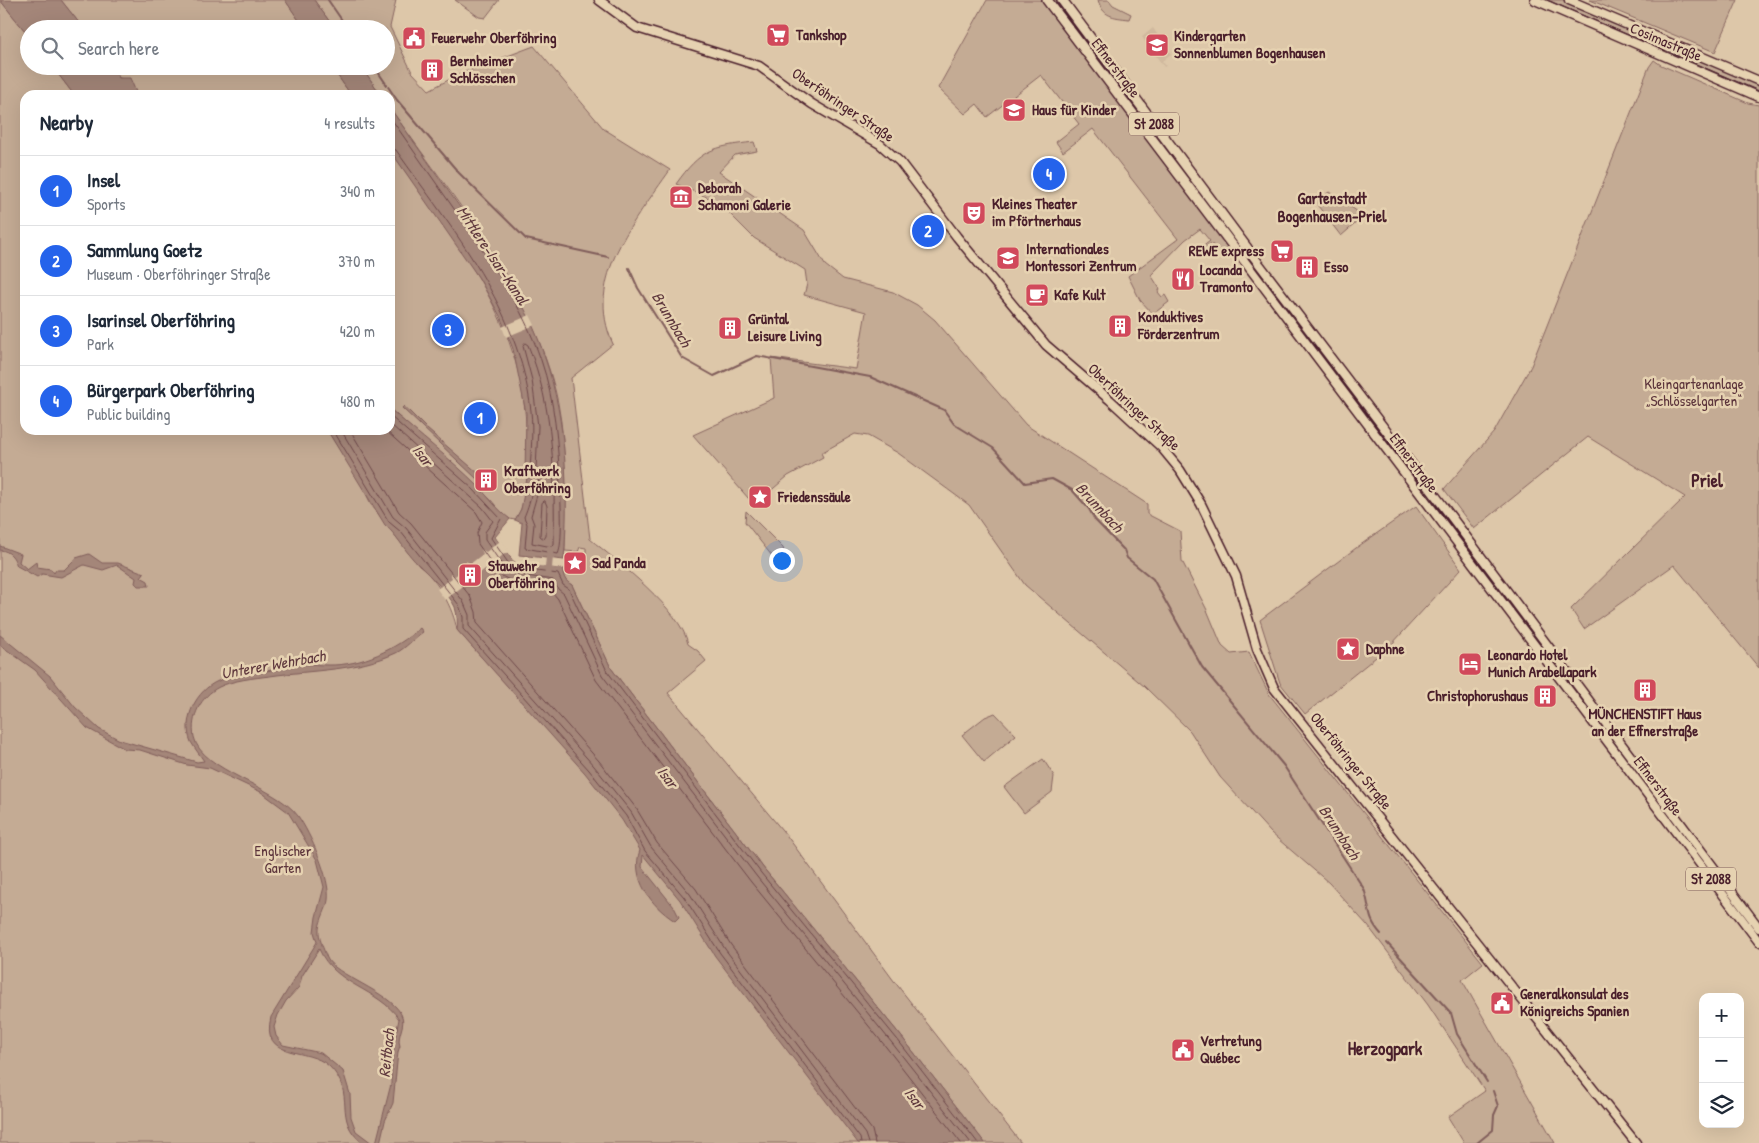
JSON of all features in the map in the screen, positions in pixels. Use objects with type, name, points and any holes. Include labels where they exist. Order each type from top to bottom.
[{"type":"highway","name":"Effnerstraße","points":[[1047,0],[1239,254]]},
{"type":"highway","name":"Effnerstraße","points":[[1062,0],[1247,248]]},
{"type":"main road","name":"Oberföhringer Straße","points":[[599,0],[637,28],[759,66],[812,104],[880,144],[907,170],[957,237],[1046,345],[1161,447],[1180,470],[1201,504],[1236,576],[1257,649],[1274,688],[1636,1143]]},
{"type":"main road","name":"Cosimastraße","points":[[1535,0],[1759,97]]},
{"type":"main road","name":"Cosimastraße","points":[[1569,0],[1759,82]]},
{"type":"main road","name":"Effnerstraße","points":[[1247,248],[1432,491],[1759,928]]},
{"type":"main road","name":"Effnerstraße","points":[[1239,254],[1759,942]]},
{"type":"shaded area","name":"Kindergarten Sonnenblumen Bogenhausen","points":[[1153,28],[1171,54],[1162,61],[1166,66],[1164,67],[1142,37]]},
{"type":"green space","name":"Englischer Garten","points":[[0,0],[20,25],[20,75],[59,75],[70,90],[20,90],[20,435],[330,435],[358,478],[372,506],[444,595],[457,630],[627,818],[866,1143],[0,1143]]},
{"type":"green space","points":[[61,0],[285,0],[299,20],[77,20]]},
{"type":"green space","points":[[314,0],[396,0],[392,20],[328,20]]},
{"type":"green space","points":[[455,0],[499,0],[485,18],[479,17]]},
{"type":"green space","points":[[987,0],[1041,0],[1228,247],[1229,255],[1225,260],[1211,243],[1202,250],[1201,254],[1197,247],[1201,248],[1210,241],[1200,229],[1185,240],[1151,275],[1160,289],[1158,292],[1162,297],[1165,295],[1169,302],[1153,314],[1140,300],[1128,276],[1178,239],[1093,129],[1063,152],[1056,142],[1079,124],[1041,75],[987,117],[977,104],[965,114],[938,88]]},
{"type":"green space","points":[[1052,0],[1056,0],[1238,242],[1238,246]]},
{"type":"green space","points":[[1098,0],[1109,0],[1113,5],[1131,14],[1129,19],[1109,15],[1100,6]]},
{"type":"green space","points":[[1540,0],[1563,0],[1642,34],[1638,43]]},
{"type":"green space","points":[[1590,0],[1738,0],[1715,52]]},
{"type":"green space","points":[[395,37],[412,72],[429,90],[460,74],[534,46],[604,129],[670,170],[629,230],[617,251],[609,273],[604,296],[605,320],[613,344],[571,378],[590,539],[647,587],[674,617],[683,631],[688,644],[698,651],[706,661],[668,693],[787,836],[894,981],[1021,1143],[985,1143],[901,1036],[765,870],[611,668],[572,585],[563,574],[563,569],[580,568],[577,564],[578,554],[586,554],[586,548],[580,547],[578,552],[565,551],[565,477],[561,421],[547,363],[531,323],[512,285],[489,248],[395,115],[395,90],[378,90],[367,75],[395,75]]},
{"type":"green space","points":[[1664,43],[1759,84],[1759,95],[1661,52]]},
{"type":"green space","name":"Kleingartenanlage „Schlösselgarten“","points":[[1654,60],[1661,65],[1748,103],[1759,105],[1759,668],[1674,565],[1584,629],[1571,609],[1685,497],[1588,437],[1474,529],[1444,489],[1494,432],[1531,366],[1649,67]]},
{"type":"green space","points":[[118,75],[337,75],[348,90],[133,90],[125,79],[119,78]]},
{"type":"green space","points":[[754,142],[757,151],[735,155],[719,172],[804,230],[825,265],[843,279],[893,292],[917,305],[935,320],[1026,425],[1147,504],[1147,514],[1180,531],[1182,561],[1207,610],[1222,646],[1231,654],[1249,652],[1269,694],[1483,963],[1462,980],[1555,1143],[1464,1143],[1448,1117],[1485,1091],[1428,1005],[1368,926],[1329,883],[1271,833],[1220,777],[1190,731],[1145,687],[1025,585],[969,505],[898,453],[868,436],[855,434],[821,453],[823,457],[788,476],[760,500],[749,499],[693,435],[774,398],[771,358],[856,369],[866,312],[804,295],[807,284],[805,270],[754,238],[718,202],[676,184],[693,163],[709,152],[717,148]]},
{"type":"green space","points":[[395,157],[443,223],[488,295],[505,332],[518,372],[525,416],[528,481],[522,506],[515,520],[503,515],[478,487],[395,413]]},
{"type":"green space","points":[[1329,192],[1364,216],[1341,236],[1318,206],[1318,200]]},
{"type":"green space","points":[[1416,506],[1461,569],[1391,645],[1305,714],[1280,683],[1260,620]]},
{"type":"green space","points":[[746,511],[783,548],[786,557],[781,561],[772,556],[745,522]]},
{"type":"green space","points":[[995,713],[1016,735],[984,762],[962,735],[985,717]]},
{"type":"green space","points":[[1043,759],[1054,776],[1052,792],[1024,813],[1004,787]]},
{"type":"water","points":[[0,0],[61,0],[77,20],[20,20],[20,25]]},
{"type":"water","points":[[285,0],[314,0],[328,20],[299,20]]},
{"type":"water","points":[[59,75],[118,75],[119,78],[130,78],[135,90],[70,90]]},
{"type":"water","points":[[337,75],[367,75],[378,90],[348,90]]},
{"type":"water","points":[[395,115],[476,230],[510,282],[538,338],[552,382],[562,432],[566,484],[564,560],[519,555],[522,523],[515,520],[521,509],[527,478],[525,475],[526,413],[513,349],[500,316],[479,278],[395,157]]},
{"type":"water","points":[[404,406],[427,429],[478,473],[477,479],[402,408]]},
{"type":"water","name":"Isar","points":[[395,413],[468,476],[510,519],[495,537],[513,561],[563,569],[565,579],[572,585],[611,668],[765,870],[901,1036],[985,1143],[858,1143],[715,956],[680,900],[643,855],[642,867],[674,907],[679,917],[675,921],[658,908],[651,899],[640,881],[638,860],[640,850],[622,820],[585,773],[457,630],[455,607],[449,597],[385,525],[330,435],[395,435]]},
{"type":"water","points":[[0,546],[21,554],[19,562],[27,569],[36,562],[37,567],[51,569],[54,573],[56,570],[64,570],[76,558],[89,554],[102,563],[118,563],[144,573],[141,577],[148,581],[149,586],[138,586],[135,583],[136,578],[117,565],[103,570],[84,565],[61,577],[42,574],[37,577],[17,566],[11,555],[0,550]]},
{"type":"water","points":[[420,628],[423,632],[403,648],[381,659],[350,667],[237,681],[219,687],[207,696],[198,708],[193,729],[194,737],[200,749],[210,759],[224,769],[288,805],[298,816],[314,845],[326,880],[328,900],[319,932],[327,958],[331,964],[386,998],[395,1006],[403,1018],[399,1038],[400,1046],[393,1103],[385,1121],[380,1143],[376,1143],[391,1084],[392,1054],[399,1019],[390,1009],[380,1000],[335,971],[319,949],[302,976],[299,987],[286,1001],[274,1027],[276,1036],[283,1045],[321,1053],[343,1071],[350,1094],[351,1117],[356,1131],[372,1143],[363,1143],[348,1125],[342,1086],[329,1066],[320,1060],[279,1047],[272,1040],[269,1031],[271,1017],[317,942],[314,932],[324,887],[317,860],[288,812],[261,792],[210,768],[187,765],[140,750],[125,749],[87,728],[35,670],[0,645],[0,635],[50,676],[75,707],[99,729],[120,740],[197,762],[204,761],[191,742],[188,724],[193,706],[210,685],[232,677],[279,669],[290,665],[340,665],[353,663],[389,649],[411,636]]},
{"type":"pier","points":[[530,315],[535,325],[506,337],[502,327]]},
{"type":"pier","points":[[512,518],[498,537],[514,559],[563,567],[563,569],[516,563],[507,552],[445,600],[437,589],[452,578],[450,573],[455,576],[467,566],[466,561],[470,564],[483,554],[481,549],[486,552],[499,542],[496,537]]},
{"type":"waterway","name":"Brunnbach","points":[[328,0],[342,20]]},
{"type":"waterway","name":"Brunnbach","points":[[380,75],[390,90]]},
{"type":"waterway","name":"Brunnbach","points":[[395,97],[459,173],[526,239],[608,257]]},
{"type":"waterway","name":"Brunnbach","points":[[629,268],[638,288],[682,358],[714,376],[757,356],[870,377],[944,410],[954,424],[993,448],[1025,483],[1052,479],[1072,490],[1089,509],[1095,520],[1124,550],[1127,558],[1153,579],[1202,667],[1284,766],[1364,889],[1371,918],[1381,934]]},
{"type":"waterway","name":"Mittlere-Isar-Kanal","points":[[548,574],[550,550]]},
{"type":"waterway","name":"Brunnbach","points":[[1387,943],[1451,1013],[1457,1034],[1487,1082]]},
{"type":"waterway","name":"Brunnbach","points":[[1477,1143],[1493,1130],[1494,1115],[1498,1106],[1493,1091]]},
{"type":"tram line","points":[[1547,0],[1759,91]]},
{"type":"place","name":"Tankshop","points":[[778,35]]},
{"type":"place","name":"Feuerwehr Oberföhring","points":[[414,38]]},
{"type":"place","name":"Kindergarten Sonnenblumen Bogenhausen","points":[[1157,45]]},
{"type":"place","name":"Bernheimer Schlösschen","points":[[432,70]]},
{"type":"place","name":"Haus für Kinder","points":[[1014,110]]},
{"type":"place","name":"Bürgerpark Oberföhring","points":[[1049,174]]},
{"type":"place","name":"Deborah Schamoni Galerie","points":[[681,197]]},
{"type":"place","name":"Kleines Theater im Pförtnerhaus","points":[[974,213]]},
{"type":"place","name":"Sammlung Goetz","points":[[928,231]]},
{"type":"place","name":"REWE express","points":[[1282,251]]},
{"type":"place","name":"Internationales Montessori Zentrum","points":[[1008,258]]},
{"type":"place","name":"Esso","points":[[1307,267]]},
{"type":"place","name":"Locanda Tramonto","points":[[1183,279]]},
{"type":"place","name":"Kafe Kult","points":[[1037,295]]},
{"type":"place","name":"Konduktives Förderzentrum","points":[[1120,326]]},
{"type":"place","name":"Grüntal Leisure Living","points":[[730,328]]},
{"type":"place","name":"Isarinsel Oberföhring","points":[[448,330]]},
{"type":"place","name":"Insel","points":[[480,418]]},
{"type":"place","name":"Kraftwerk Oberföhring","points":[[486,480]]},
{"type":"place","name":"Friedenssäule","points":[[760,497]]},
{"type":"place","name":"Sad Panda","points":[[575,563]]},
{"type":"place","name":"Stauwehr Oberföhring","points":[[470,575]]},
{"type":"place","name":"Daphne","points":[[1348,649]]},
{"type":"place","name":"Leonardo Hotel Munich Arabellapark","points":[[1470,664]]},
{"type":"place","name":"MÜNCHENSTIFT Haus an der Effnerstraße","points":[[1645,690]]},
{"type":"place","name":"Christophorushaus","points":[[1545,696]]},
{"type":"place","name":"Generalkonsulat des Königreichs Spanien","points":[[1502,1003]]},
{"type":"place","name":"Vertretung Québec","points":[[1183,1050]]},
{"type":"district","name":"Gartenstadt Bogenhausen-Priel","points":[[1332,207]]},
{"type":"district","name":"Priel","points":[[1707,481]]},
{"type":"district","name":"Herzogpark","points":[[1385,1049]]},
{"type":"water label","name":"Unterer Wehrbach","points":[[273,664]]},
{"type":"water label","name":"Reitbach","points":[[386,1053]]}]
